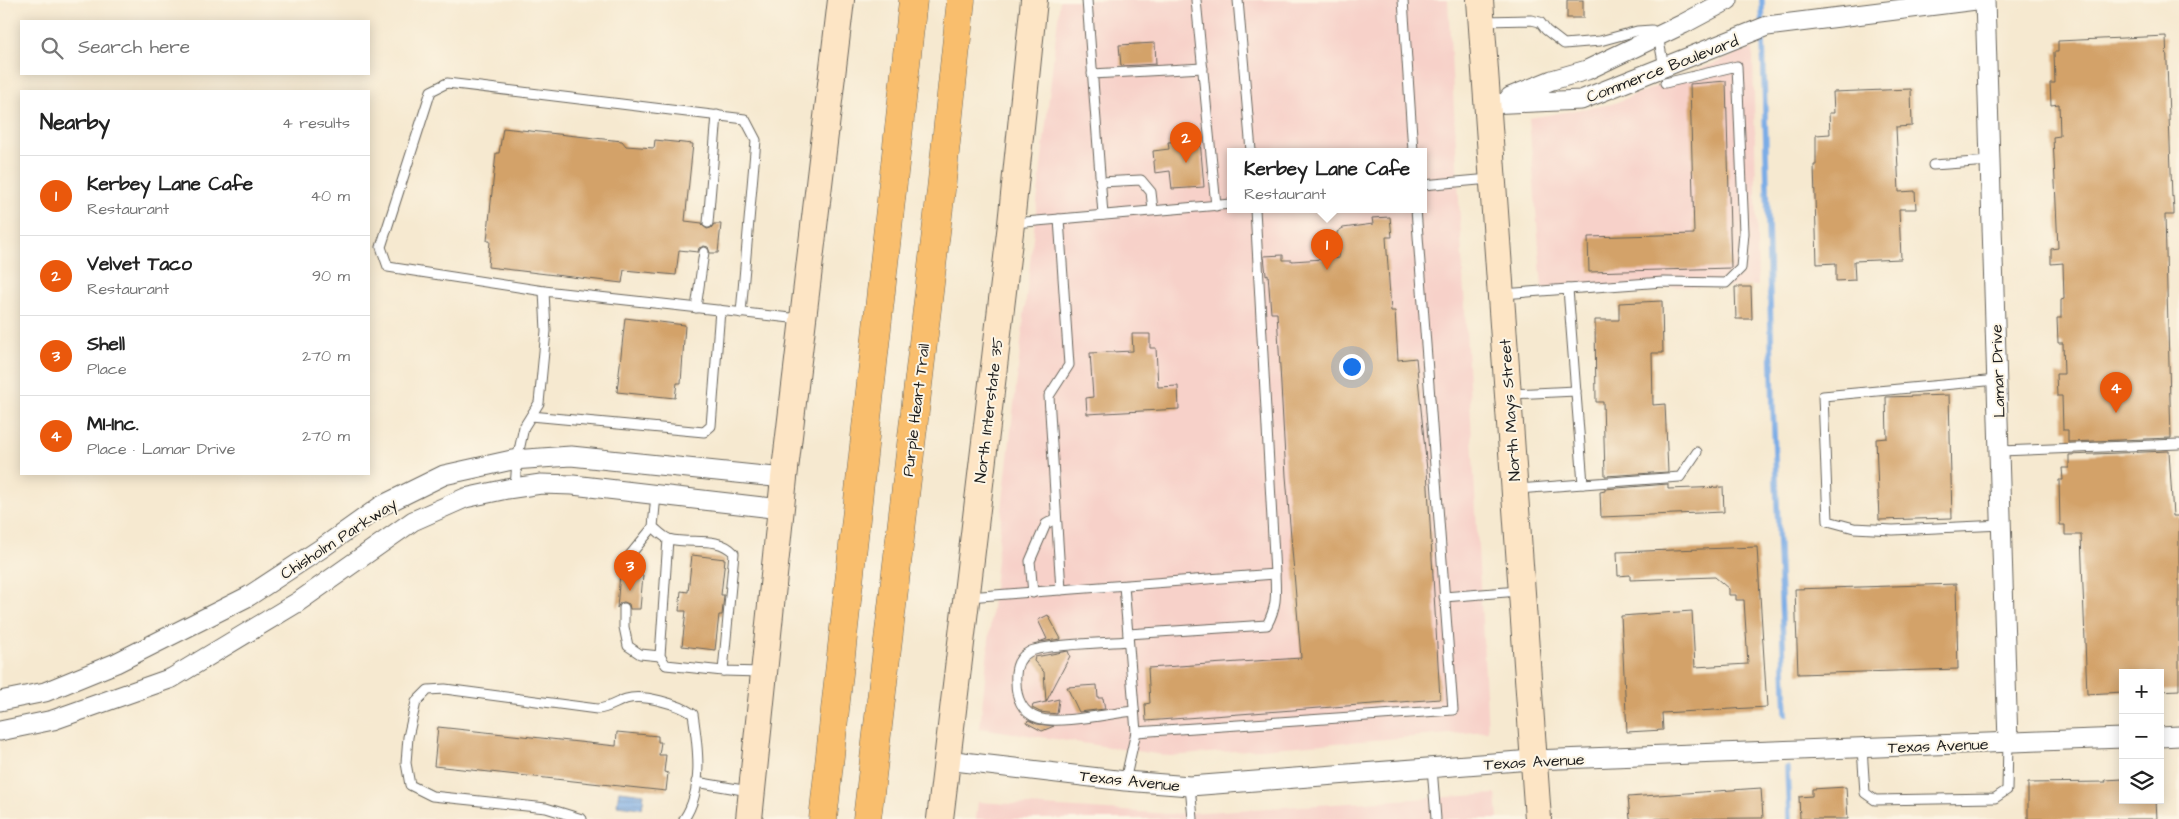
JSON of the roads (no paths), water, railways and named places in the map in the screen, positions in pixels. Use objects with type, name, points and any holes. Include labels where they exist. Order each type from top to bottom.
[{"type":"highway","points":[[823,819],[914,0]]},
{"type":"highway","name":"Purple Heart Trail","points":[[867,819],[962,0]]},
{"type":"main road","points":[[749,819],[784,478],[841,0]]},
{"type":"main road","name":"North Interstate 35","points":[[940,819],[1011,224],[1034,0]]},
{"type":"main road","name":"North Mays Street","points":[[1481,11],[1538,819]]},
{"type":"street","name":"Commerce Boulevard","points":[[1488,104],[1587,70],[1728,0]]},
{"type":"street","name":"Commerce Boulevard","points":[[1488,104],[1581,100],[1664,75],[1767,26],[1976,0]]},
{"type":"street","name":"Lamar Drive","points":[[1985,0],[2008,742]]},
{"type":"street","name":"Chisholm Parkway","points":[[0,700],[45,692],[116,663],[241,599],[322,548],[382,506],[444,475],[517,460],[571,456],[784,478]]},
{"type":"street","points":[[656,496],[660,465]]},
{"type":"street","name":"Chisholm Parkway","points":[[0,731],[53,720],[172,678],[298,602],[414,521],[465,498],[541,484],[573,485],[781,509]]},
{"type":"street","points":[[2164,736],[2179,736]]},
{"type":"street","name":"Texas Avenue","points":[[946,760],[1125,781],[1190,786],[1533,760],[2119,738]]},
{"type":"lane","points":[[1087,0],[1103,215]]},
{"type":"lane","points":[[1196,0],[1216,206]]},
{"type":"lane","points":[[1238,0],[1251,148]]},
{"type":"lane","points":[[1403,0],[1413,148]]},
{"type":"lane","points":[[1481,11],[1540,22],[1546,30],[1564,44],[1600,41],[1652,30],[1658,36],[1664,75],[1737,66],[1744,233],[1741,268],[1726,283],[1663,282],[1500,294]]},
{"type":"lane","points":[[1092,74],[1202,68]]},
{"type":"lane","points":[[741,313],[756,140],[745,119],[447,83],[431,91],[381,247],[388,267],[544,291],[803,320]]},
{"type":"lane","points":[[708,223],[717,116]]},
{"type":"lane","points":[[1933,165],[1990,161]]},
{"type":"lane","points":[[1427,185],[1492,178]]},
{"type":"lane","points":[[1100,182],[1140,180],[1151,192],[1153,210]]},
{"type":"lane","points":[[1011,224],[1227,205]]},
{"type":"lane","points":[[1134,711],[1057,720],[1039,719],[1027,711],[1020,703],[1015,670],[1029,652],[1045,648],[1267,625],[1275,607],[1275,574],[1256,213]]},
{"type":"lane","points":[[1136,732],[1453,710],[1416,213]]},
{"type":"lane","points":[[1059,219],[1069,365],[1049,396],[1060,590]]},
{"type":"lane","points":[[696,308],[704,252]]},
{"type":"lane","points":[[1568,289],[1583,484]]},
{"type":"lane","points":[[515,488],[517,460],[524,427],[539,403],[546,331],[544,291]]},
{"type":"lane","points":[[531,416],[704,432],[711,426],[720,310]]},
{"type":"lane","points":[[1997,380],[1823,396],[1828,521],[1854,528],[1892,530],[2002,525]]},
{"type":"lane","points":[[1507,394],[1576,391]]},
{"type":"lane","points":[[2000,451],[2179,444]]},
{"type":"lane","points":[[1515,489],[1680,477],[1697,452]]},
{"type":"lane","points":[[628,574],[630,555],[653,526],[656,496]]},
{"type":"lane","points":[[1033,593],[1030,560],[1046,524],[1055,519]]},
{"type":"lane","points":[[653,526],[668,538],[719,543],[734,553],[723,671]]},
{"type":"lane","points":[[668,538],[660,656],[666,665],[723,671],[764,672]]},
{"type":"lane","points":[[966,597],[1275,574]]},
{"type":"lane","points":[[1124,586],[1136,732],[1125,781]]},
{"type":"lane","points":[[1444,597],[1522,590]]},
{"type":"lane","points":[[624,608],[624,627],[628,646],[640,654],[660,656]]},
{"type":"lane","points":[[582,819],[546,808],[432,796],[410,785],[406,763],[408,737],[416,702],[428,690],[445,689],[597,709],[605,709],[629,698],[667,701],[693,714],[697,741],[695,796],[684,819]]},
{"type":"lane","points":[[1862,748],[1865,793],[1875,800],[1995,798],[2007,790],[2008,742]]},
{"type":"lane","points":[[1432,767],[1436,819]]},
{"type":"lane","points":[[696,782],[752,792]]},
{"type":"lane","points":[[1190,786],[1193,819]]},
{"type":"water","points":[[619,791],[644,794],[642,808],[617,805]]},
{"type":"waterway","points":[[1762,0],[1773,408],[1786,714]]},
{"type":"waterway","points":[[1787,768],[1789,819]]},
{"type":"place","name":"Velvet Taco","points":[[1186,163]]},
{"type":"place","name":"Kerbey Lane Cafe","points":[[1327,270]]},
{"type":"place","name":"MI-Inc.","points":[[2116,413]]},
{"type":"place","name":"Shell","points":[[630,591]]}]
